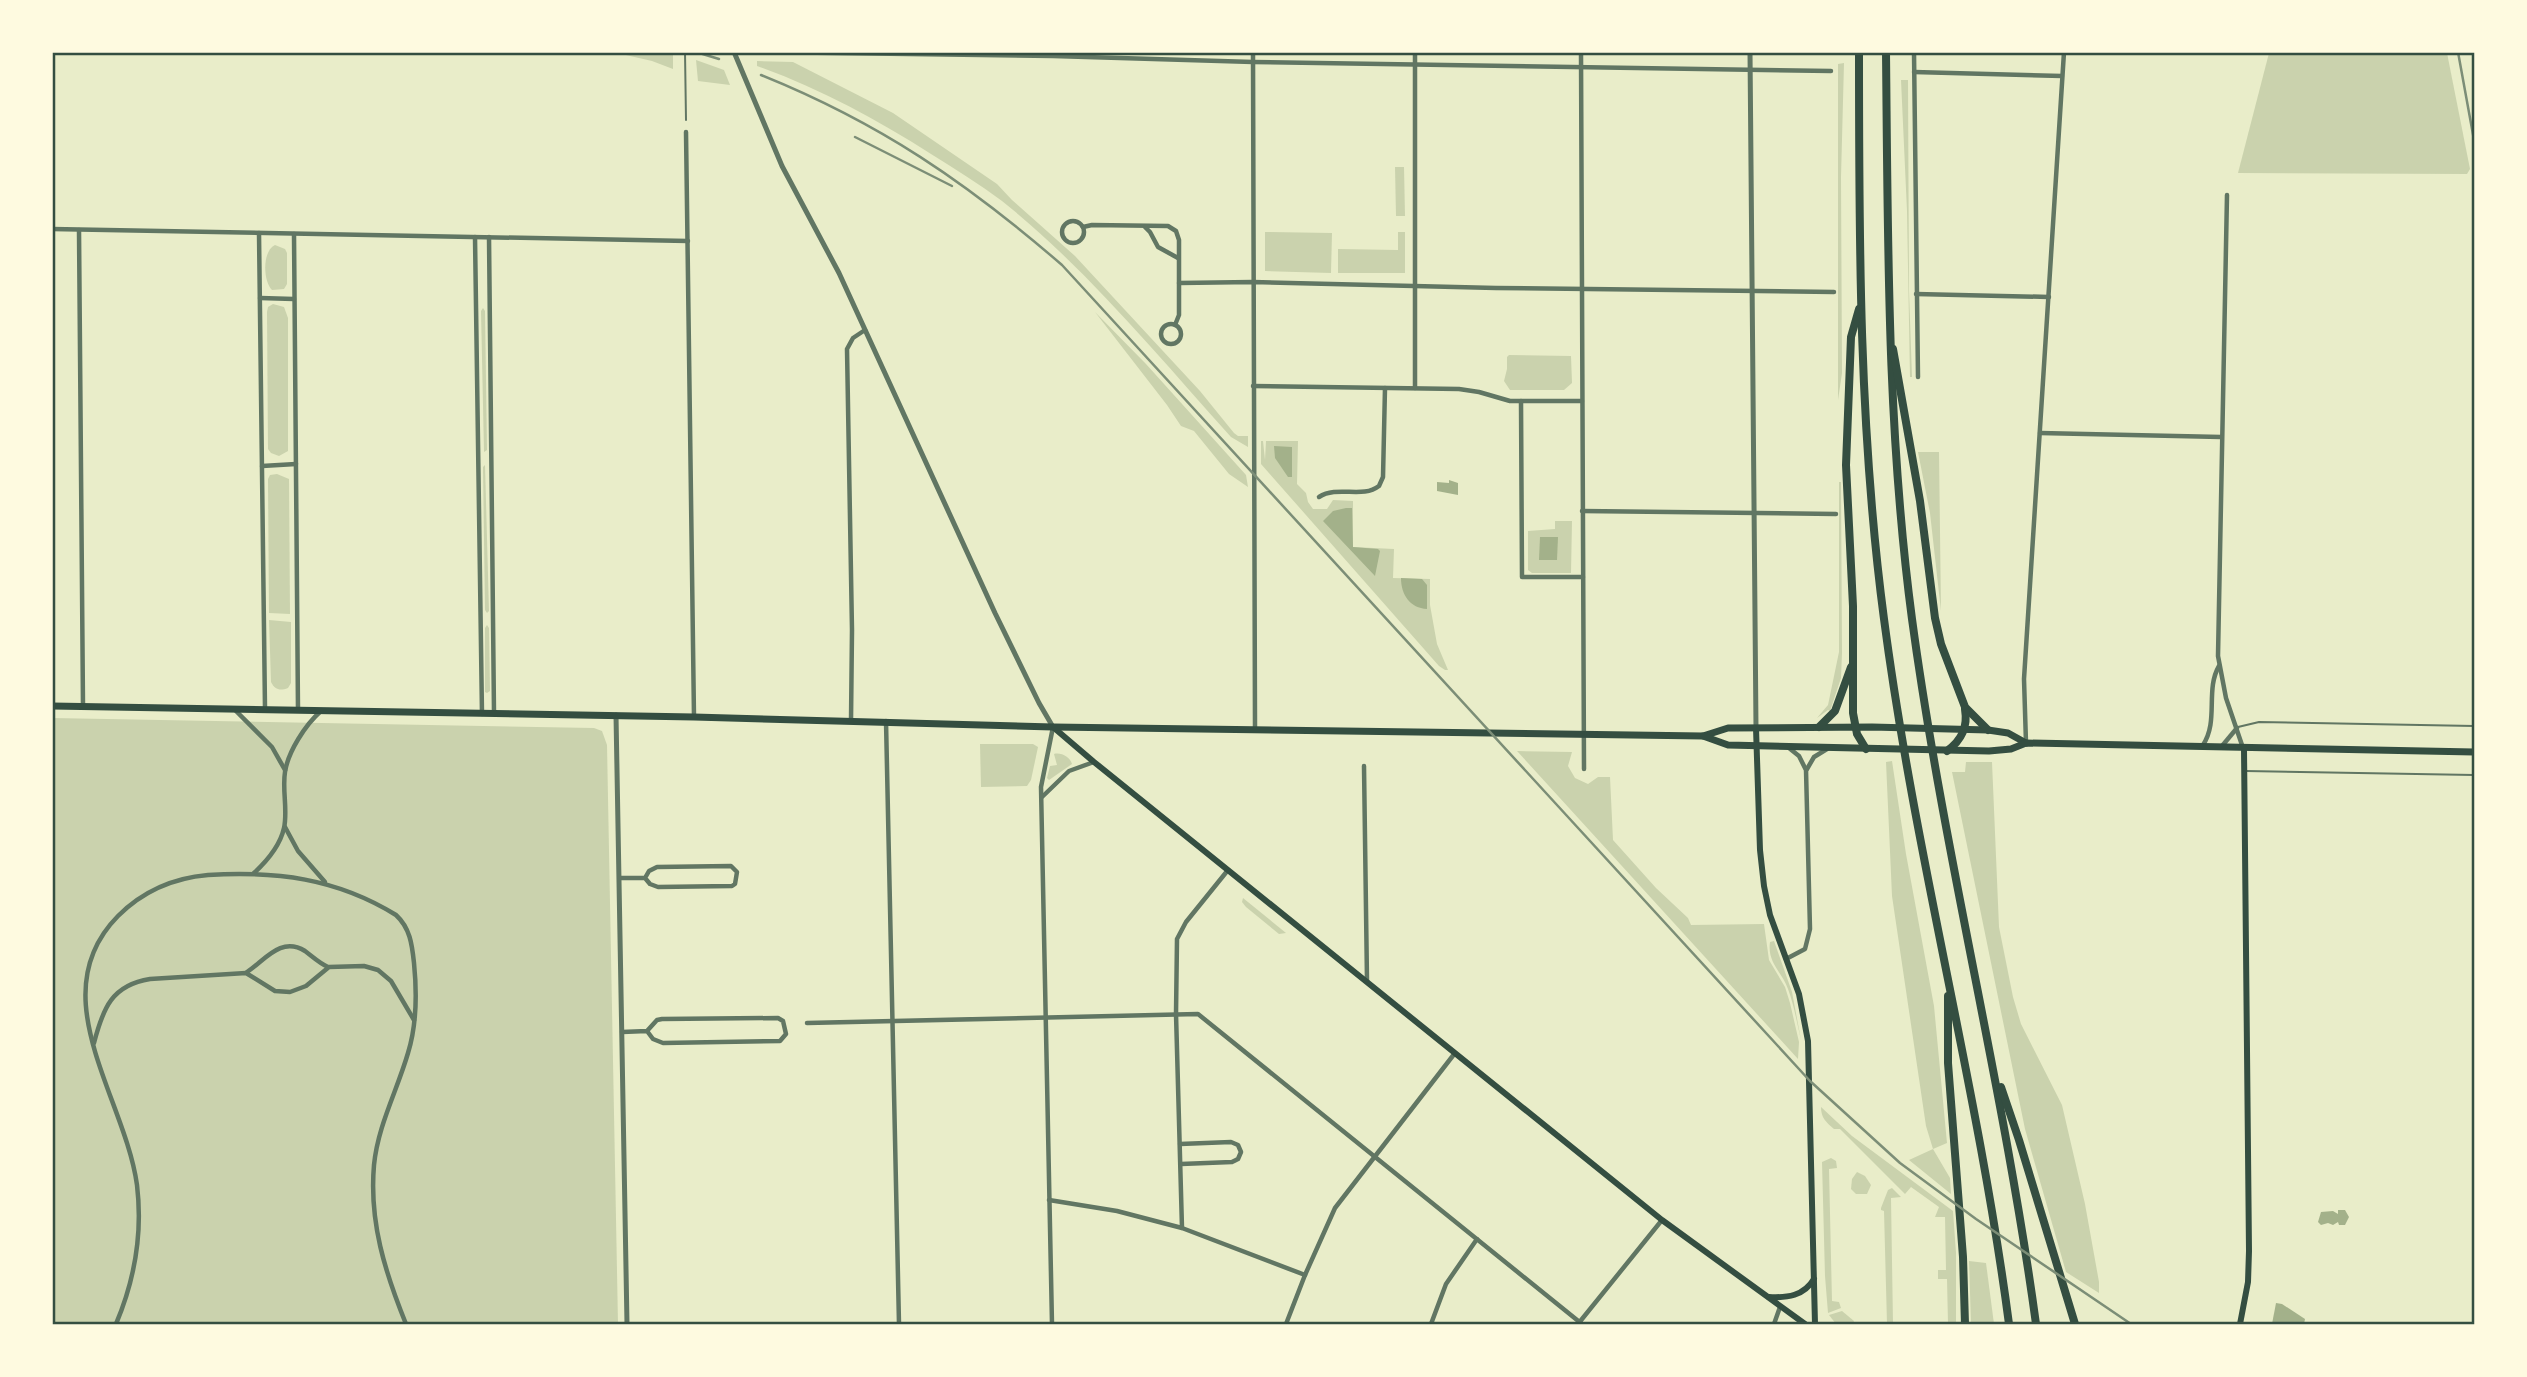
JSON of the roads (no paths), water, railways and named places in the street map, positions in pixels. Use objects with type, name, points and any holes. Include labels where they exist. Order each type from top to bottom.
[{"type":"highway","points":[[1858,52],[1864,400],[1884,622],[1909,771],[1986,1181],[2009,1325]]},
{"type":"highway","points":[[1886,52],[1888,323],[1901,522],[1912,620],[1925,706],[2018,1203],[2036,1325]]},
{"type":"highway","points":[[1861,303],[1852,338],[1846,449],[1855,727],[1866,749]]},
{"type":"highway","points":[[1888,323],[1920,501],[1936,618],[1949,669],[1965,707],[1988,730]]},
{"type":"highway","points":[[1819,727],[1835,711],[1854,657]]},
{"type":"highway","points":[[1947,751],[1957,743],[1965,729],[1965,707]]},
{"type":"highway","points":[[1948,979],[1947,1023],[1965,1325]]},
{"type":"highway","points":[[1993,1065],[2019,1140],[2074,1325]]},
{"type":"main road","points":[[52,706],[616,715],[1054,727],[1703,736],[1728,745],[1947,751],[2001,750],[2025,743],[2474,752]]},
{"type":"main road","points":[[1054,727],[1662,1220],[1805,1325]]},
{"type":"main road","points":[[1703,736],[1719,729],[1756,728],[1965,729],[2008,733],[2025,743]]},
{"type":"main road","points":[[1756,728],[1761,868],[1770,915],[1799,994],[1808,1041],[1815,1325]]},
{"type":"main road","points":[[2240,1325],[2249,1266],[2244,749]]},
{"type":"main road","points":[[1767,1297],[1797,1294],[1807,1289],[1815,1277]]},
{"type":"street","points":[[734,52],[782,166],[828,250],[1002,629],[1039,704],[1054,727],[1041,778],[1052,1325]]},
{"type":"street","points":[[760,52],[1053,54],[1253,62],[1830,72]]},
{"type":"street","points":[[1253,52],[1255,729]]},
{"type":"street","points":[[1415,52],[1415,388]]},
{"type":"street","points":[[1581,52],[1584,769]]},
{"type":"street","points":[[1750,52],[1756,728]]},
{"type":"street","points":[[1914,52],[1918,377]]},
{"type":"street","points":[[2025,743],[2024,679],[2064,52]]},
{"type":"street","points":[[1914,72],[2062,76]]},
{"type":"street","points":[[686,132],[694,717]]},
{"type":"street","points":[[2227,195],[2219,665],[2226,698],[2244,749]]},
{"type":"street","points":[[1083,227],[1084,234],[1080,240],[1070,242],[1065,238],[1063,228],[1074,221],[1083,227],[1172,227],[1178,236],[1179,260],[1179,315],[1175,326]]},
{"type":"street","points":[[1141,225],[1150,232],[1158,247],[1179,260]]},
{"type":"street","points":[[52,229],[688,241]]},
{"type":"street","points":[[79,230],[83,707]]},
{"type":"street","points":[[259,233],[265,710]]},
{"type":"street","points":[[294,234],[298,711]]},
{"type":"street","points":[[475,237],[482,714]]},
{"type":"street","points":[[489,237],[494,714]]},
{"type":"street","points":[[1179,283],[1834,292]]},
{"type":"street","points":[[1916,294],[2049,297]]},
{"type":"street","points":[[260,298],[294,299]]},
{"type":"street","points":[[1175,326],[1181,333],[1179,340],[1175,344],[1165,343],[1161,334],[1163,328],[1175,326]]},
{"type":"street","points":[[851,720],[847,349],[853,338],[865,330]]},
{"type":"street","points":[[1254,386],[1471,390],[1502,400],[1582,401]]},
{"type":"street","points":[[1319,497],[1333,491],[1365,492],[1379,486],[1383,477],[1385,388]]},
{"type":"street","points":[[1521,401],[1522,577],[1583,577]]},
{"type":"street","points":[[2040,433],[2221,437]]},
{"type":"street","points":[[478,459],[491,459]]},
{"type":"street","points":[[262,466],[296,464]]},
{"type":"street","points":[[1582,511],[1836,514]]},
{"type":"street","points":[[2201,747],[2207,739],[2212,723],[2214,678],[2219,665]]},
{"type":"street","points":[[235,709],[272,747],[285,771]]},
{"type":"street","points":[[253,874],[273,852],[284,827],[285,771],[304,730],[321,711]]},
{"type":"street","points":[[616,715],[627,1325]]},
{"type":"street","points":[[887,721],[899,1325]]},
{"type":"street","points":[[2218,748],[2237,728]]},
{"type":"street","points":[[1787,747],[1799,756],[1807,770]]},
{"type":"street","points":[[1787,959],[1805,949],[1809,936],[1807,770],[1814,757],[1830,748]]},
{"type":"street","points":[[1042,798],[1069,771],[1094,762]]},
{"type":"street","points":[[1364,766],[1367,982]]},
{"type":"street","points":[[284,827],[298,850],[325,883]]},
{"type":"street","points":[[620,878],[645,878],[654,886],[732,886],[737,882],[737,872],[731,866],[656,867],[649,871],[645,878]]},
{"type":"street","points":[[1182,1228],[1176,1014],[1178,933],[1228,870]]},
{"type":"street","points":[[116,1325],[138,1254],[137,1185],[129,1150],[93,1046],[85,1000],[87,973],[105,930],[130,905],[148,893],[174,881],[203,876],[253,874],[325,883],[387,909],[402,921],[410,937],[416,990],[414,1020],[408,1055],[380,1132],[373,1179],[378,1245],[406,1325]]},
{"type":"street","points":[[93,1046],[103,1016],[122,987],[135,981],[150,979],[246,972],[272,951],[288,946],[304,950],[329,967],[365,965],[378,970],[398,989],[414,1020]]},
{"type":"street","points":[[246,972],[275,990],[290,992],[306,986],[329,967]]},
{"type":"street","points":[[807,1023],[1198,1014],[1580,1324],[1662,1220]]},
{"type":"street","points":[[622,1032],[646,1031],[653,1023],[663,1019],[778,1018],[783,1021],[786,1034],[780,1041],[663,1043],[653,1039],[646,1031]]},
{"type":"street","points":[[1286,1325],[1335,1208],[1455,1053]]},
{"type":"street","points":[[1180,1143],[1231,1142],[1238,1145],[1241,1152],[1238,1159],[1232,1162],[1181,1164]]},
{"type":"street","points":[[1049,1200],[1117,1211],[1182,1228],[1305,1275]]},
{"type":"street","points":[[1430,1325],[1446,1284],[1477,1239]]},
{"type":"street","points":[[1774,1325],[1780,1307]]},
{"type":"lane","points":[[685,52],[686,120]]},
{"type":"lane","points":[[2237,728],[2259,722],[2474,726]]},
{"type":"lane","points":[[2245,771],[2474,775]]},
{"type":"railway","points":[[696,52],[719,59]]},
{"type":"railway","points":[[2458,52],[2474,140]]},
{"type":"railway","points":[[761,75],[845,113],[920,157],[991,207],[1062,265],[1810,1081],[1900,1163],[1976,1219],[2131,1324]]},
{"type":"railway","points":[[855,137],[952,186]]}]
